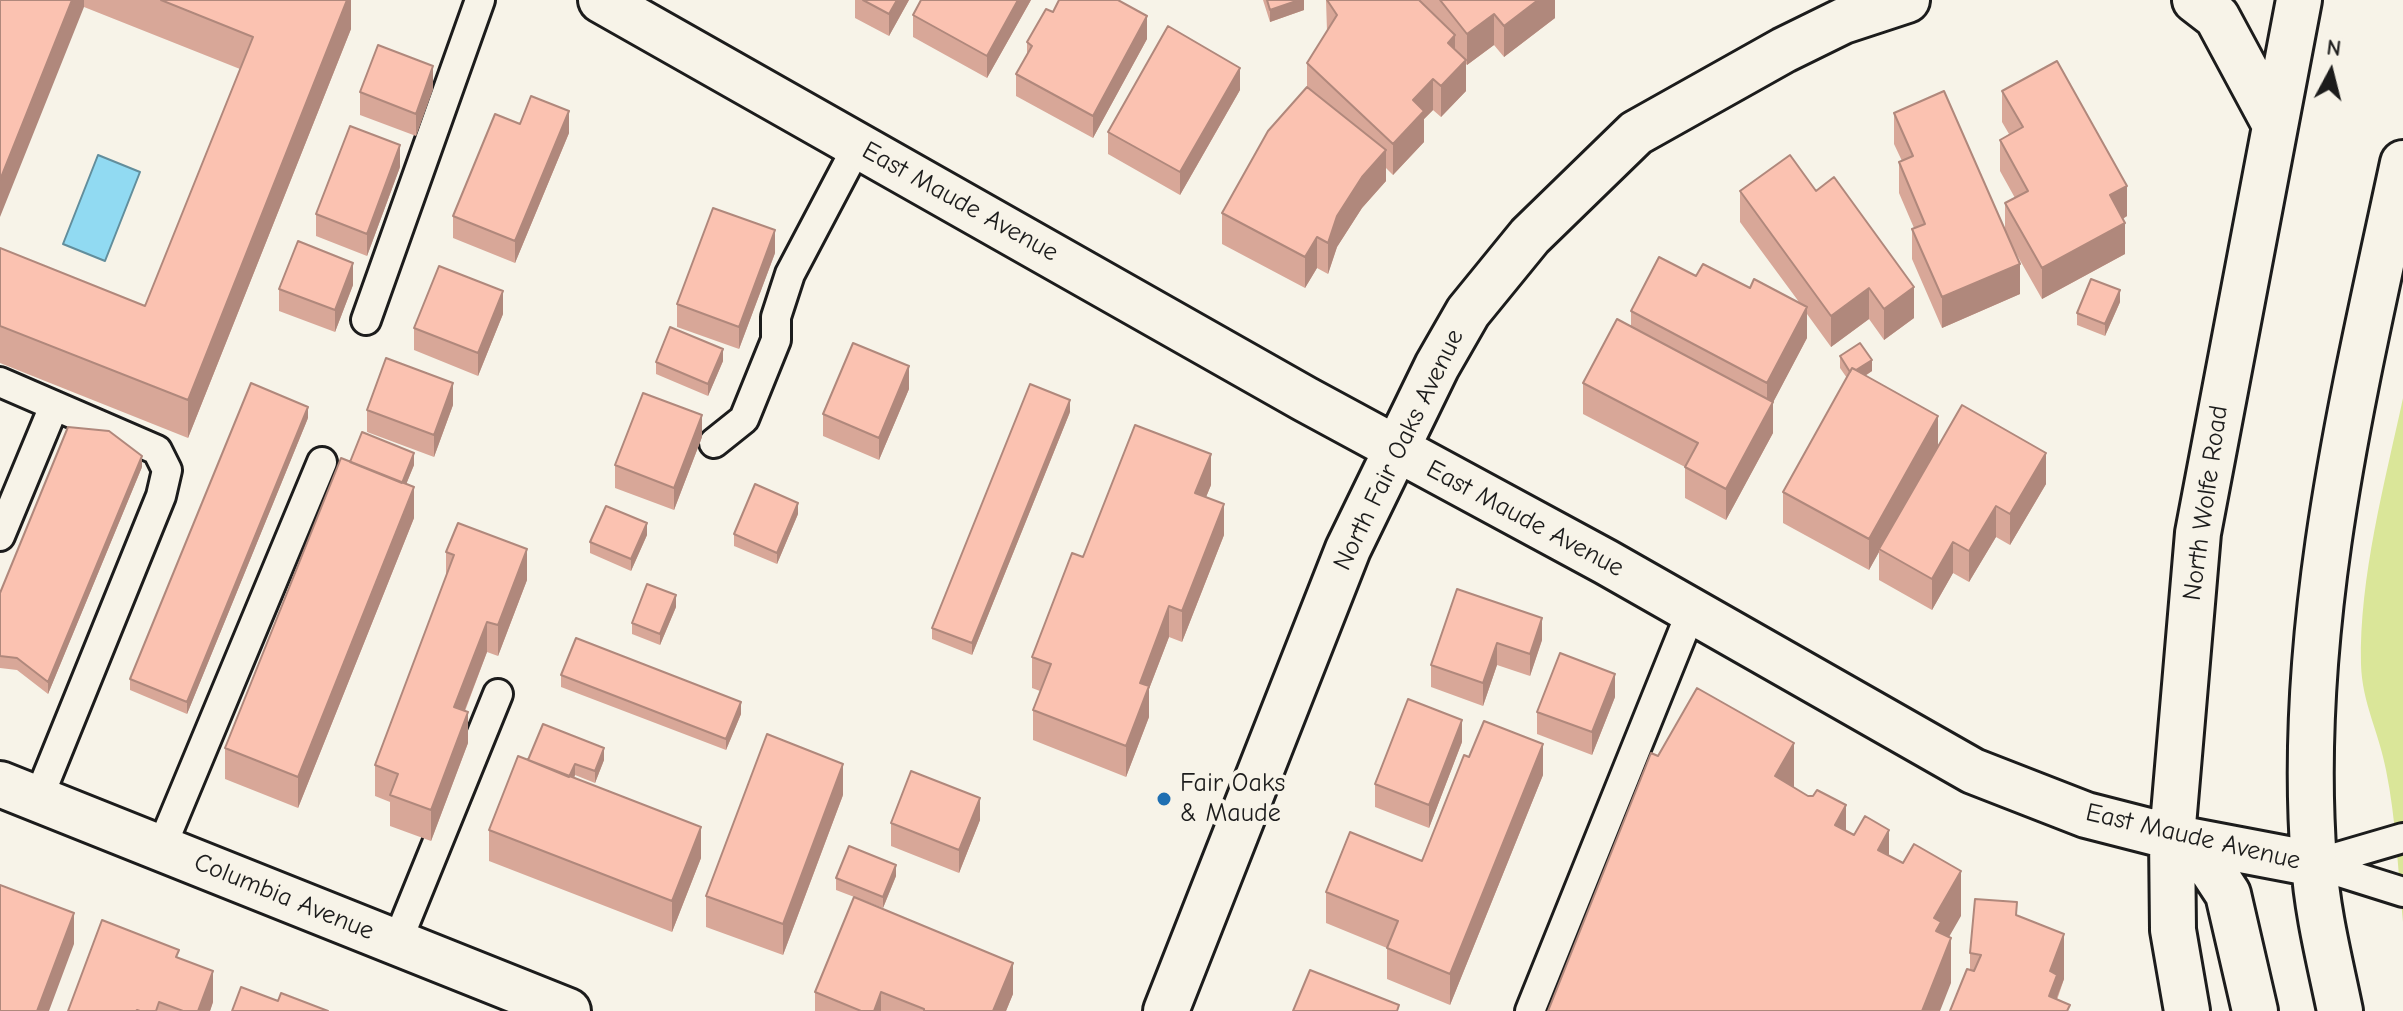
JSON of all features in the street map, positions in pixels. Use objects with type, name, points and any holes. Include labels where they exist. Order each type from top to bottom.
[{"type":"main road","name":"East Maude Avenue","points":[[601,0],[1396,449],[1606,562],[1973,771],[2086,815],[2172,837],[2314,864]]},
{"type":"main road","name":"North Fair Oaks Avenue","points":[[1166,1011],[1342,564],[1396,449],[1468,312],[1530,236],[1636,133],[1694,97],[1807,38],[1843,21],[1907,0]]},
{"type":"main road","points":[[2195,0],[2217,17],[2274,123]]},
{"type":"main road","name":"North Wolfe Road","points":[[2187,1011],[2173,930],[2172,837],[2198,533],[2299,0]]},
{"type":"main road","points":[[2340,1011],[2314,864],[2310,764],[2321,603],[2345,435],[2403,163]]},
{"type":"main road","name":"Columbia Avenue","points":[[19,791],[568,1011]]},
{"type":"main road","points":[[2172,837],[2207,862],[2228,894],[2255,1011]]},
{"type":"lane","points":[[366,320],[480,0]]},
{"type":"lane","points":[[714,443],[744,419],[776,340],[776,317],[790,274],[858,145]]},
{"type":"lane","points":[[0,382],[157,450],[167,470],[161,496],[19,791]]},
{"type":"lane","points":[[0,536],[54,406]]},
{"type":"lane","points":[[161,848],[322,462]]},
{"type":"lane","points":[[1530,1011],[1691,612]]},
{"type":"lane","points":[[397,942],[498,694]]},
{"type":"lane","points":[[2314,864],[2403,838]]},
{"type":"lane","points":[[2314,864],[2403,892]]},
{"type":"green space","points":[[2403,398],[2403,922],[2389,789],[2383,756],[2364,692],[2361,631],[2381,496]]},
{"type":"water","points":[[98,155],[140,172],[105,261],[63,244]]},
{"type":"building","points":[[0,0],[72,0],[0,180]]},
{"type":"building","points":[[161,0],[347,0],[188,400],[0,326],[0,248],[145,306],[253,37]]},
{"type":"building","points":[[863,0],[897,0],[889,14]]},
{"type":"building","points":[[921,0],[1018,0],[987,56],[913,15]]},
{"type":"building","points":[[1059,0],[1118,0],[1147,16],[1093,116],[1016,74],[1032,46],[1027,42],[1046,9],[1053,12]]},
{"type":"building","points":[[1267,0],[1299,0],[1270,10]]},
{"type":"building","points":[[1327,0],[1419,0],[1455,35],[1448,43],[1466,60],[1441,86],[1433,79],[1413,100],[1424,111],[1393,144],[1307,63],[1337,15]]},
{"type":"building","points":[[1440,0],[1538,0],[1504,26],[1494,14],[1467,34]]},
{"type":"building","points":[[1168,26],[1240,68],[1180,172],[1108,132]]},
{"type":"building","points":[[378,45],[433,66],[416,114],[360,92]]},
{"type":"building","points":[[2057,61],[2127,186],[2110,195],[2125,223],[2042,268],[2005,203],[2028,191],[2000,140],[2023,127],[2002,91]]},
{"type":"building","points":[[1307,87],[1386,150],[1362,177],[1337,216],[1328,243],[1317,237],[1305,257],[1222,213],[1268,131]]},
{"type":"building","points":[[1944,91],[2020,264],[1942,297],[1912,229],[1925,224],[1899,162],[1913,156],[1894,113]]},
{"type":"building","points":[[531,96],[569,111],[515,241],[453,216],[495,114],[520,124]]},
{"type":"building","points":[[350,126],[400,145],[367,234],[316,214]]},
{"type":"building","points":[[1790,155],[1816,191],[1834,177],[1914,287],[1884,309],[1869,288],[1831,316],[1740,191]]},
{"type":"building","points":[[713,208],[775,230],[739,327],[677,304]]},
{"type":"building","points":[[298,241],[353,263],[335,310],[279,289]]},
{"type":"building","points":[[1659,257],[1696,276],[1703,264],[1750,288],[1754,279],[1807,307],[1767,383],[1631,311]]},
{"type":"building","points":[[439,266],[503,291],[478,353],[414,328]]},
{"type":"building","points":[[2091,279],[2120,290],[2105,324],[2077,313]]},
{"type":"building","points":[[1617,319],[1773,402],[1726,489],[1685,467],[1698,443],[1583,383]]},
{"type":"building","points":[[670,327],[723,349],[708,384],[656,362]]},
{"type":"building","points":[[853,343],[909,366],[879,438],[823,414]]},
{"type":"building","points":[[1860,343],[1872,360],[1856,370],[1852,368],[1850,372],[1840,356]]},
{"type":"building","points":[[386,358],[453,383],[434,435],[367,410]]},
{"type":"building","points":[[1852,368],[1938,416],[1869,539],[1783,492]]},
{"type":"building","points":[[251,383],[308,407],[187,702],[130,679]]},
{"type":"building","points":[[1030,384],[1070,400],[972,643],[932,628]]},
{"type":"building","points":[[643,393],[702,415],[674,488],[615,465]]},
{"type":"building","points":[[1962,405],[2046,453],[2010,514],[1996,506],[1969,551],[1953,542],[1932,579],[1879,549]]},
{"type":"building","points":[[1135,425],[1211,454],[1195,493],[1224,504],[1182,611],[1169,606],[1140,683],[1149,686],[1126,746],[1033,710],[1051,664],[1032,657],[1072,553],[1083,557]]},
{"type":"building","points":[[68,427],[109,431],[142,456],[48,682],[17,658],[0,656],[0,593]]},
{"type":"building","points":[[362,432],[414,453],[402,483],[350,462]]},
{"type":"building","points":[[341,458],[414,487],[298,777],[225,748]]},
{"type":"building","points":[[755,484],[798,503],[777,553],[734,534]]},
{"type":"building","points":[[606,506],[647,523],[631,559],[590,542]]},
{"type":"building","points":[[458,523],[527,549],[498,625],[487,622],[454,707],[468,712],[431,810],[390,795],[398,774],[375,765],[454,555],[446,552]]},
{"type":"building","points":[[647,584],[676,595],[660,634],[632,623]]},
{"type":"building","points":[[1457,589],[1542,618],[1530,654],[1497,643],[1483,683],[1431,665]]},
{"type":"building","points":[[576,638],[741,702],[726,739],[561,675]]},
{"type":"building","points":[[1560,653],[1615,674],[1592,732],[1537,712]]},
{"type":"building","points":[[1697,688],[1794,743],[1775,776],[1808,796],[1813,796],[1817,790],[1846,805],[1835,825],[1854,835],[1865,816],[1889,830],[1878,850],[1903,863],[1914,844],[1961,871],[1934,918],[1941,922],[1936,931],[1951,938],[1922,1011],[1548,1011],[1651,753],[1658,756]]},
{"type":"building","points":[[1408,699],[1462,720],[1429,805],[1375,784]]},
{"type":"building","points":[[1484,721],[1543,744],[1450,974],[1387,948],[1398,921],[1326,892],[1350,832],[1422,861],[1464,755],[1469,757]]},
{"type":"building","points":[[543,724],[604,748],[595,771],[575,764],[569,777],[528,760]]},
{"type":"building","points":[[767,734],[843,764],[783,924],[706,896]]},
{"type":"building","points":[[518,756],[701,827],[672,901],[489,830]]},
{"type":"building","points":[[911,771],[980,798],[959,850],[891,823]]},
{"type":"building","points":[[849,846],[896,865],[883,897],[836,878]]},
{"type":"building","points":[[0,885],[74,913],[37,1011],[0,1011]]},
{"type":"building","points":[[854,897],[1013,963],[993,1011],[924,1011],[881,992],[874,1011],[861,1011],[815,992]]},
{"type":"building","points":[[1975,899],[2017,902],[2016,915],[2064,934],[2050,971],[2057,975],[2049,996],[2070,1005],[2067,1011],[1950,1011],[1967,969],[1974,971],[1981,955],[1970,953]]},
{"type":"building","points":[[102,920],[179,950],[176,957],[213,971],[198,1011],[183,1011],[159,1002],[156,1011],[68,1011]]},
{"type":"building","points":[[1310,970],[1399,1005],[1397,1011],[1293,1011]]},
{"type":"building","points":[[241,987],[278,1001],[281,993],[328,1011],[232,1011]]},
{"type":"place","name":"Fair Oaks & Maude","points":[[1164,799]]}]
